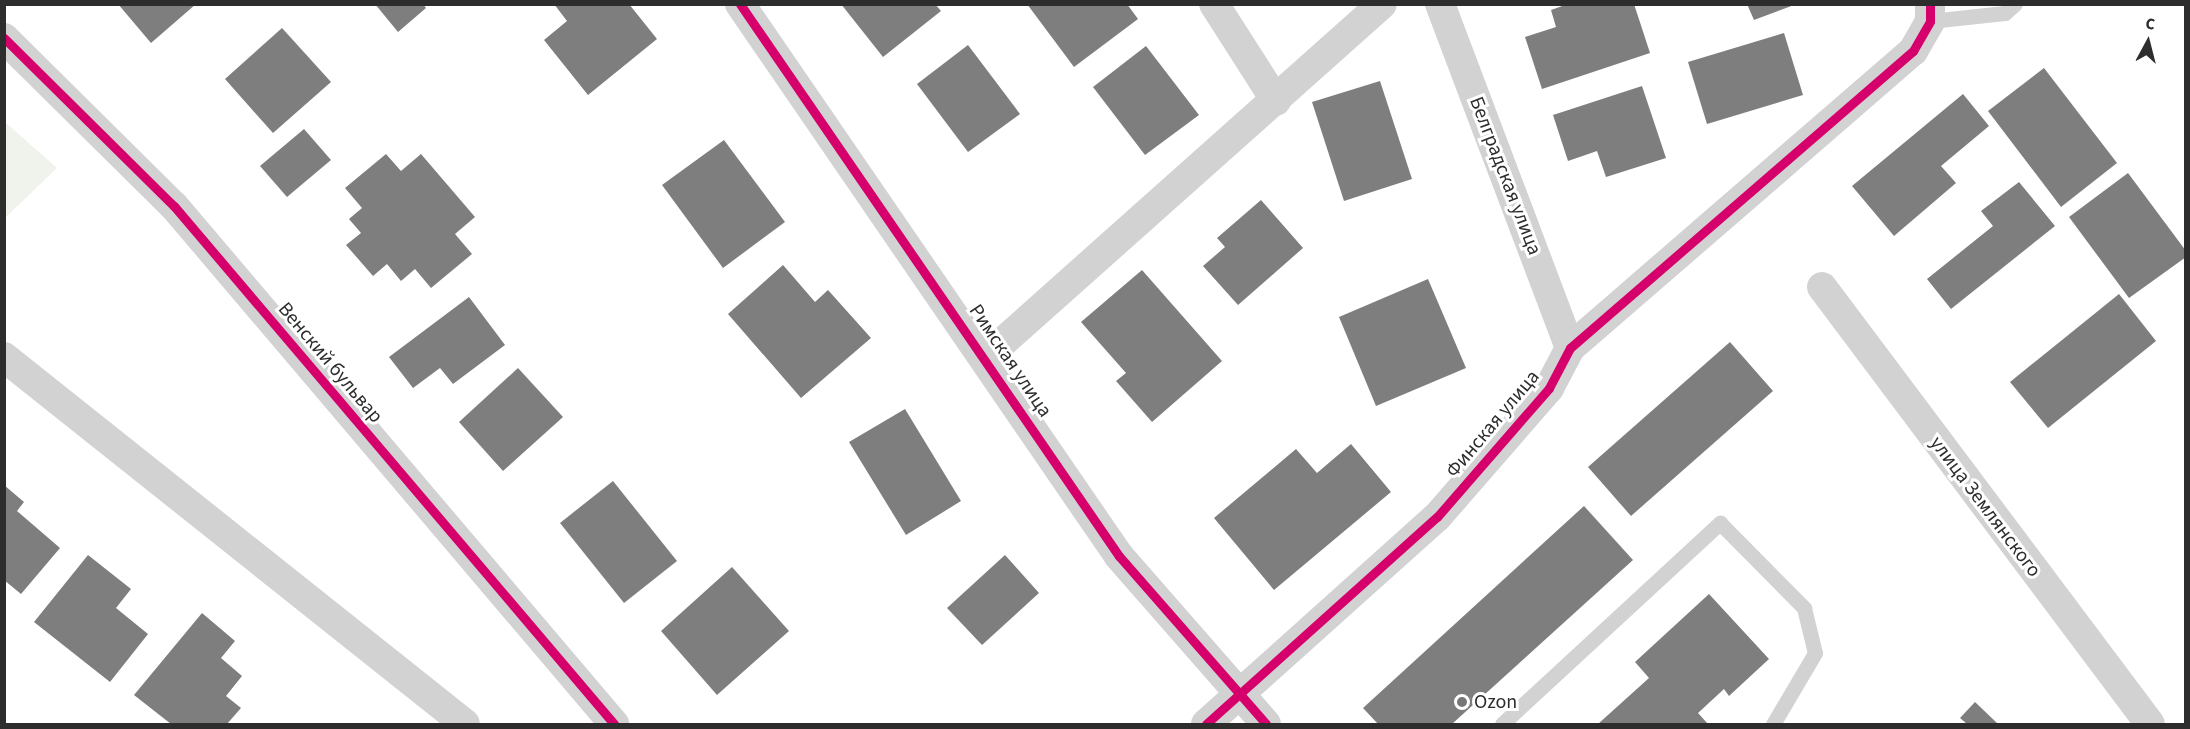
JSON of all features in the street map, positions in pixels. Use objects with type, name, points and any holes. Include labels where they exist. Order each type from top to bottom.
[{"type":"street","name":"Римская улица","points":[[740,4],[986,357],[1119,556],[1266,724]]},
{"type":"street","points":[[1214,4],[1276,101]]},
{"type":"street","points":[[986,357],[1276,101],[1382,4]]},
{"type":"street","name":"Белградская улица","points":[[1440,4],[1570,348]]},
{"type":"street","name":"Финская улица","points":[[1206,724],[1437,517],[1549,388],[1570,348],[1773,167],[1913,51],[1930,13]]},
{"type":"street","name":"Венский бульвар","points":[[4,38],[174,206],[614,724]]},
{"type":"street","name":"улица Землянского","points":[[1822,287],[2135,719]]},
{"type":"street","points":[[4,357],[465,724]]},
{"type":"lane","points":[[1930,13],[2006,13],[2015,4]]},
{"type":"lane","points":[[1502,724],[1720,523],[1803,608],[1815,654],[1773,724]]},
{"type":"shaded area","points":[[5,122],[57,168],[5,218]]},
{"type":"building","points":[[118,4],[196,4],[151,43]]},
{"type":"building","points":[[375,4],[423,4],[426,8],[398,32]]},
{"type":"building","points":[[554,4],[629,4],[657,39],[588,95],[544,40],[567,21]]},
{"type":"building","points":[[841,4],[935,4],[941,11],[883,57]]},
{"type":"building","points":[[1027,4],[1127,4],[1138,19],[1074,67]]},
{"type":"building","points":[[1568,4],[1634,4],[1650,53],[1542,89],[1525,37],[1556,27],[1551,10]]},
{"type":"building","points":[[1747,4],[1794,4],[1794,5],[1754,20]]},
{"type":"building","points":[[282,28],[331,82],[273,133],[225,79]]},
{"type":"building","points":[[1784,33],[1803,95],[1707,124],[1688,62]]},
{"type":"building","points":[[968,45],[1020,114],[968,152],[917,84]]},
{"type":"building","points":[[1146,46],[1199,115],[1145,155],[1093,87]]},
{"type":"building","points":[[2044,68],[2117,163],[2061,207],[1988,111]]},
{"type":"building","points":[[1380,81],[1412,179],[1344,201],[1312,102]]},
{"type":"building","points":[[1642,86],[1666,158],[1606,177],[1597,151],[1568,161],[1553,115]]},
{"type":"building","points":[[1963,94],[1989,126],[1941,166],[1956,183],[1894,236],[1852,186]]},
{"type":"building","points":[[304,129],[331,160],[287,197],[260,166]]},
{"type":"building","points":[[724,140],[785,222],[723,268],[662,185]]},
{"type":"building","points":[[386,154],[401,171],[421,154],[475,217],[455,234],[472,254],[431,288],[415,269],[401,281],[387,264],[373,276],[346,245],[361,233],[349,219],[362,208],[345,188]]},
{"type":"building","points":[[2128,173],[2186,251],[2186,257],[2129,298],[2069,217]]},
{"type":"building","points":[[2019,182],[2055,226],[1951,309],[1927,279],[1993,226],[1981,211]]},
{"type":"building","points":[[1261,200],[1303,248],[1238,305],[1203,266],[1225,247],[1217,238]]},
{"type":"building","points":[[783,265],[815,302],[828,290],[871,338],[801,398],[728,314]]},
{"type":"building","points":[[1142,270],[1222,361],[1152,422],[1116,381],[1126,373],[1081,322]]},
{"type":"building","points":[[1428,279],[1466,368],[1376,406],[1339,317]]},
{"type":"building","points":[[2119,294],[2156,341],[2048,428],[2010,382]]},
{"type":"building","points":[[469,297],[505,345],[453,384],[440,368],[413,388],[389,357]]},
{"type":"building","points":[[1730,342],[1773,391],[1631,516],[1588,467]]},
{"type":"building","points":[[518,368],[563,417],[503,471],[459,422]]},
{"type":"building","points":[[905,409],[961,501],[906,535],[849,442]]},
{"type":"building","points":[[1351,444],[1391,492],[1274,590],[1214,518],[1296,449],[1317,473]]},
{"type":"building","points":[[613,481],[677,561],[624,603],[560,523]]},
{"type":"building","points":[[4,485],[24,502],[17,511],[60,548],[21,594],[4,580]]},
{"type":"building","points":[[1584,506],[1633,560],[1452,724],[1378,724],[1363,708]]},
{"type":"building","points":[[88,555],[131,589],[116,608],[148,634],[110,682],[34,622]]},
{"type":"building","points":[[1005,555],[1039,593],[982,645],[947,608]]},
{"type":"building","points":[[732,567],[789,631],[717,695],[661,631]]},
{"type":"building","points":[[1709,594],[1769,659],[1729,696],[1724,689],[1698,713],[1708,724],[1598,724],[1649,678],[1635,662]]},
{"type":"building","points":[[202,613],[235,641],[221,658],[242,676],[226,696],[241,708],[227,724],[171,724],[134,695]]},
{"type":"building","points":[[1975,702],[1996,724],[1967,724],[1960,718]]},
{"type":"cycle path","points":[[740,4],[1119,556],[1266,724]]},
{"type":"cycle path","points":[[1206,724],[1437,517],[1549,388],[1570,348],[1913,51],[1930,21],[1930,4]]},
{"type":"cycle path","points":[[4,38],[174,206],[614,724]]},
{"type":"place","name":"Ozon","points":[[1462,702]]}]
